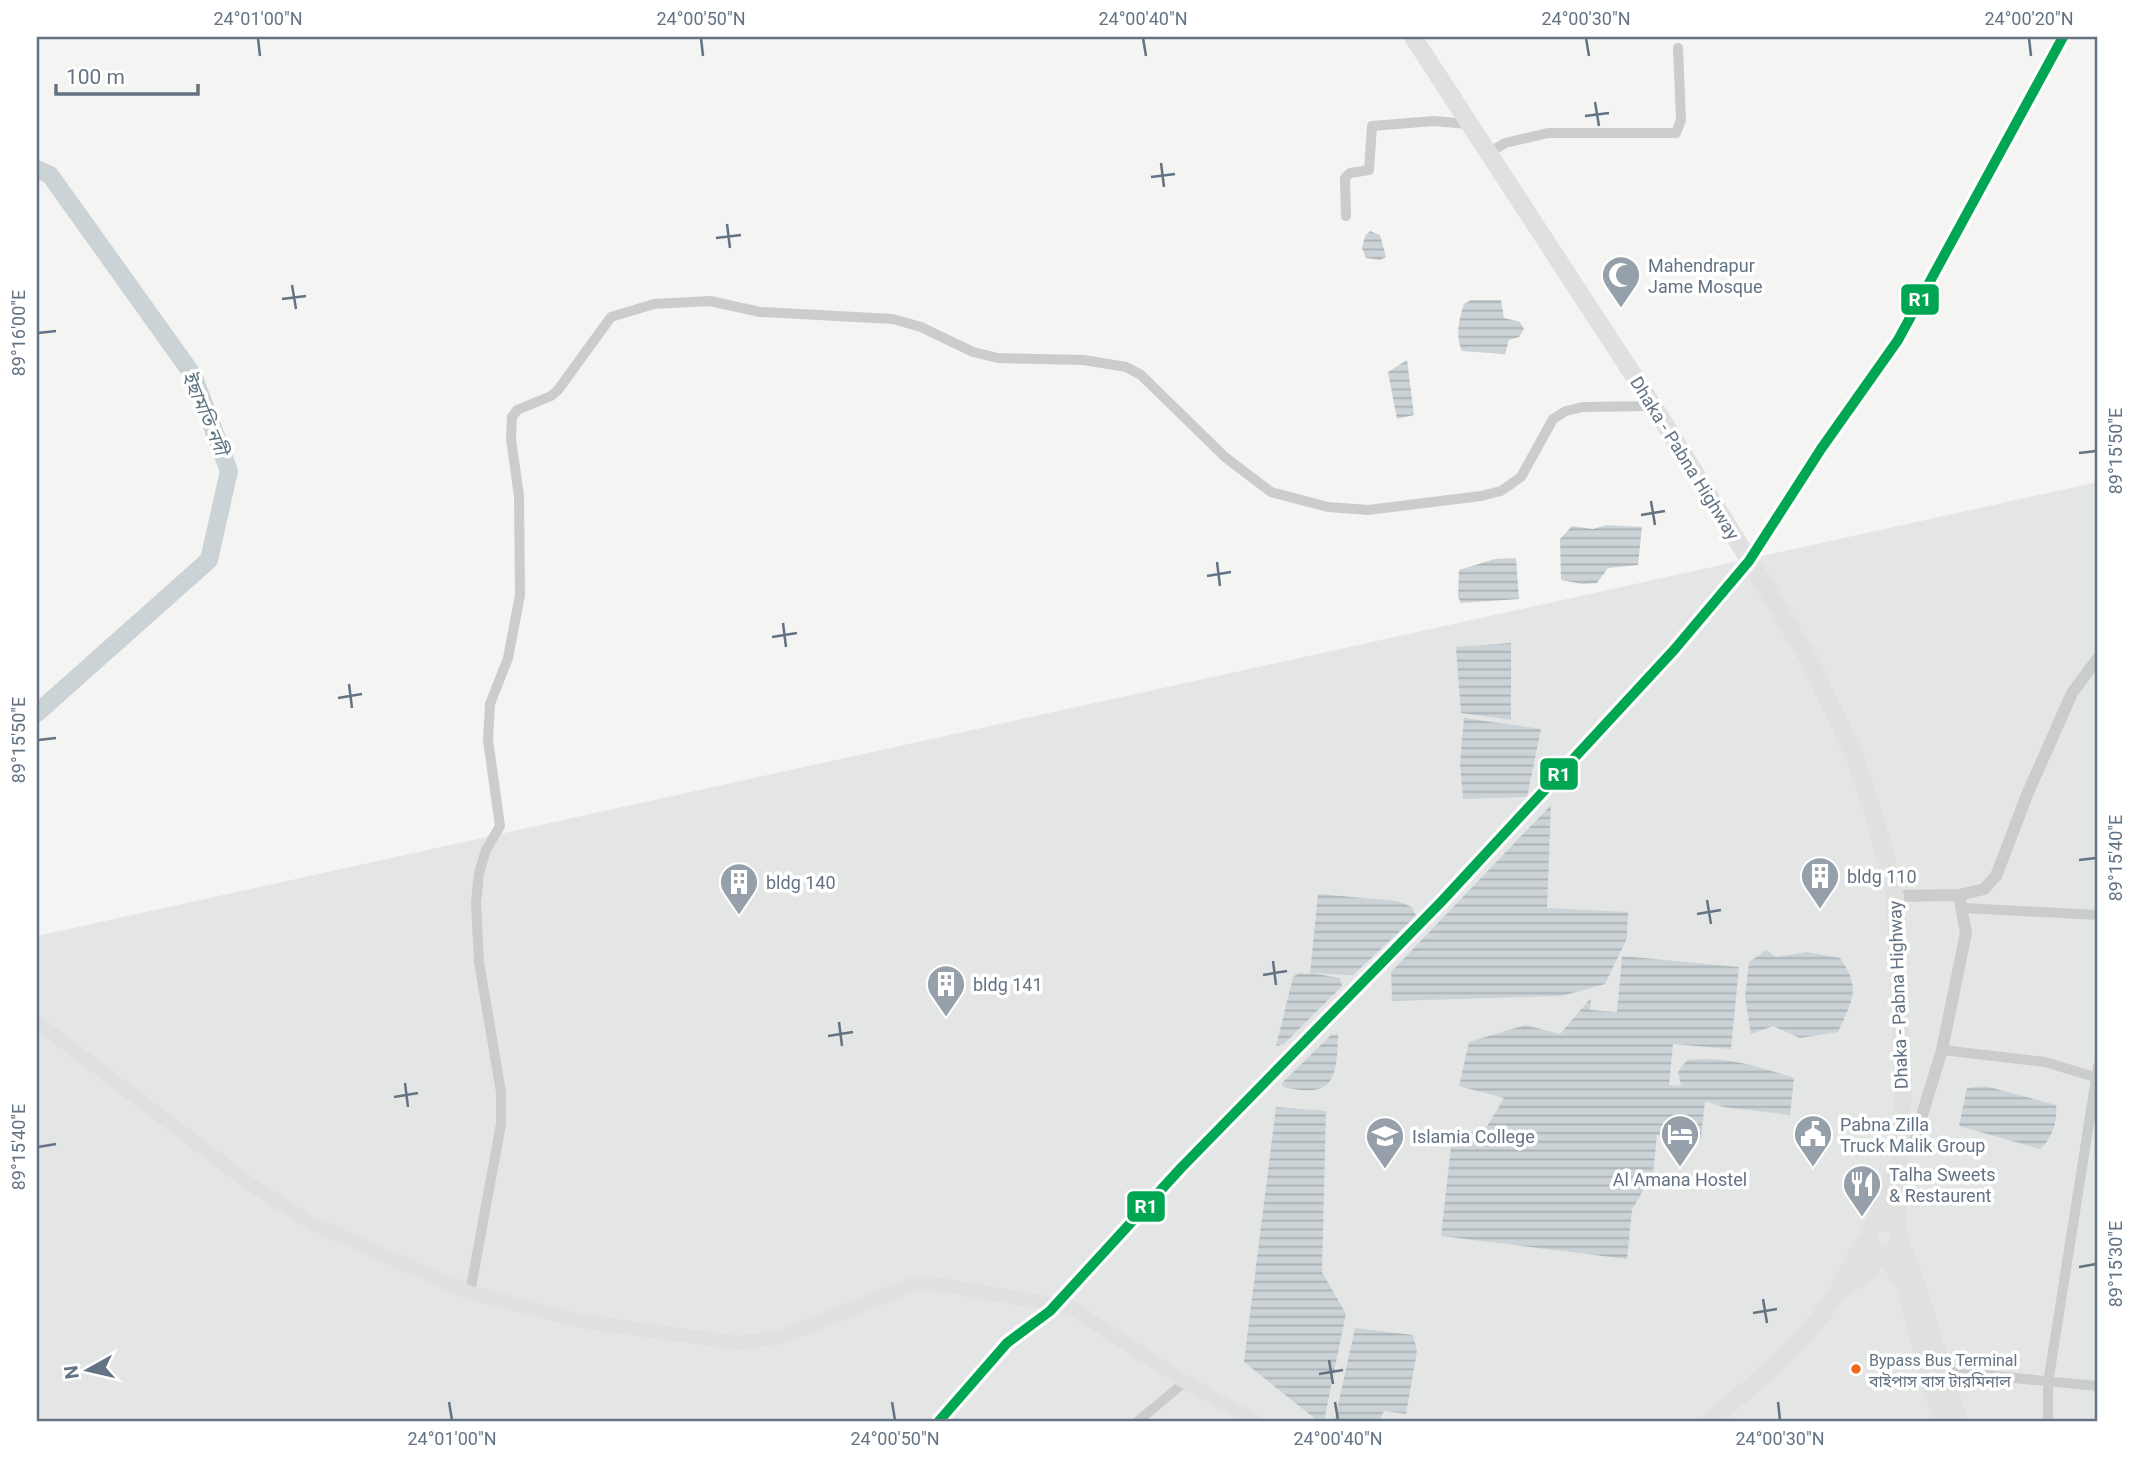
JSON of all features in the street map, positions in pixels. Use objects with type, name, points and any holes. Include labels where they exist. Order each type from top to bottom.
[{"type":"highway","name":"Dhaka - Pabna Highway","points":[[1413,37],[1653,406],[1811,663],[1854,755],[1877,825],[1895,896],[1903,1041],[1891,1245],[1912,1288],[1959,1421]]},
{"type":"highway","name":"Dhaka - Pabna Highway","points":[[1839,1290],[1871,1231],[1898,1154]]},
{"type":"highway","points":[[1710,1421],[1776,1365],[1839,1290],[1868,1272],[1891,1245],[1890,1223],[1871,1231],[1871,1248],[1891,1245]]},
{"type":"highway","name":"Dhaka - Pabna Highway","points":[[1912,1288],[1934,1395],[1945,1421]]},
{"type":"main road","points":[[37,1022],[250,1184],[311,1223],[470,1293],[586,1322],[739,1343],[781,1337],[914,1284],[936,1283],[1070,1307],[1185,1382],[1255,1421]]},
{"type":"street","points":[[1488,154],[1505,143],[1548,133],[1676,134],[1681,120],[1678,48]]},
{"type":"street","points":[[1346,216],[1345,178],[1350,173],[1370,170],[1372,126],[1434,121],[1468,124]]},
{"type":"street","points":[[470,1293],[501,1124],[501,1092],[479,962],[476,903],[479,873],[486,850],[500,826],[488,740],[490,704],[508,658],[520,595],[519,496],[510,427],[517,410],[551,396],[558,390],[611,317],[654,304],[710,301],[760,312],[893,319],[921,327],[973,352],[998,358],[1111,363],[1141,376],[1225,457],[1260,485],[1271,492],[1328,508],[1388,509],[1502,491],[1521,477],[1553,419],[1566,411],[1583,407],[1653,406]]},
{"type":"street","points":[[1961,902],[1984,889],[1996,876],[2026,795],[2072,693],[2098,658]]},
{"type":"street","points":[[1895,896],[2098,915]]},
{"type":"street","points":[[1898,1154],[1914,1138],[1942,1051],[1966,933],[1961,902]]},
{"type":"street","points":[[1942,1051],[2045,1062],[2097,1074],[2048,1383],[2048,1421]]},
{"type":"street","points":[[1941,1371],[2098,1386]]},
{"type":"street","points":[[1138,1421],[1185,1382]]},
{"type":"shaded area","points":[[1370,231],[1380,235],[1386,257],[1380,260],[1366,258],[1362,248],[1365,236]]},
{"type":"shaded area","points":[[1471,300],[1501,300],[1504,318],[1520,322],[1524,329],[1519,337],[1509,340],[1505,354],[1462,351],[1458,334],[1459,322],[1464,304]]},
{"type":"shaded area","points":[[1407,360],[1414,415],[1397,419],[1388,372]]},
{"type":"shaded area","points":[[2098,482],[2098,1421],[37,1421],[37,936]]},
{"type":"shaded area","points":[[1606,525],[1642,527],[1638,565],[1608,568],[1597,583],[1582,584],[1561,580],[1560,539],[1572,526],[1593,529]]},
{"type":"shaded area","points":[[1516,558],[1519,599],[1461,603],[1458,597],[1459,570],[1495,559]]},
{"type":"shaded area","points":[[1511,643],[1511,720],[1461,713],[1456,647]]},
{"type":"shaded area","points":[[1464,718],[1541,729],[1527,797],[1463,799],[1460,764]]},
{"type":"shaded area","points":[[1551,805],[1547,908],[1628,912],[1627,938],[1605,984],[1562,996],[1392,1001],[1391,972]]},
{"type":"shaded area","points":[[1318,894],[1397,901],[1412,907],[1416,916],[1353,975],[1311,973],[1340,978],[1342,986],[1284,1044],[1276,1046],[1293,977],[1299,973],[1310,974]]},
{"type":"shaded area","points":[[1766,950],[1776,957],[1807,952],[1840,958],[1853,987],[1851,1003],[1838,1032],[1800,1038],[1773,1026],[1751,1034],[1745,997],[1749,962]]},
{"type":"shaded area","points":[[1622,956],[1739,967],[1731,1049],[1673,1044],[1669,1085],[1681,1086],[1678,1072],[1687,1060],[1715,1059],[1754,1066],[1794,1078],[1790,1115],[1723,1107],[1705,1101],[1701,1139],[1657,1135],[1653,1173],[1632,1210],[1627,1259],[1441,1236],[1452,1138],[1486,1128],[1504,1098],[1459,1086],[1469,1042],[1525,1025],[1560,1034],[1591,998],[1590,1010],[1617,1012]]},
{"type":"shaded area","points":[[1338,1034],[1334,1074],[1329,1082],[1313,1090],[1283,1087],[1282,1083],[1331,1035]]},
{"type":"shaded area","points":[[1985,1086],[2056,1105],[2053,1129],[2040,1149],[1959,1126],[1967,1088]]},
{"type":"shaded area","points":[[1276,1107],[1326,1111],[1322,1272],[1346,1314],[1324,1421],[1318,1421],[1244,1362]]},
{"type":"shaded area","points":[[1355,1328],[1413,1335],[1417,1351],[1406,1414],[1384,1411],[1379,1421],[1335,1419]]},
{"type":"waterway","name":"ইছামতি নদী","points":[[37,169],[50,175],[193,375],[229,471],[209,560],[37,713]]},
{"type":"transit line","name":"R1","points":[[939,1421],[1007,1343],[1050,1311],[1181,1168],[1442,901],[1674,650],[1749,561],[1821,449],[1898,340],[2063,37]]},
{"type":"place","name":"Mahendrapur Jame Mosque","points":[[1621,309]]},
{"type":"place","name":"bldg 110","points":[[1820,910]]},
{"type":"place","name":"bldg 140","points":[[739,916]]},
{"type":"place","name":"bldg 141","points":[[946,1018]]},
{"type":"place","name":"Al Amana Hostel","points":[[1680,1168]]},
{"type":"place","name":"Pabna Zilla Truck Malik Group","points":[[1813,1168]]},
{"type":"place","name":"Islamia College","points":[[1385,1170]]},
{"type":"place","name":"Talha Sweets & Restaurent","points":[[1862,1218]]},
{"type":"place","name":"Bypass Bus Terminal বাইপাস বাস টারমিনাল","points":[[1856,1369]]}]
